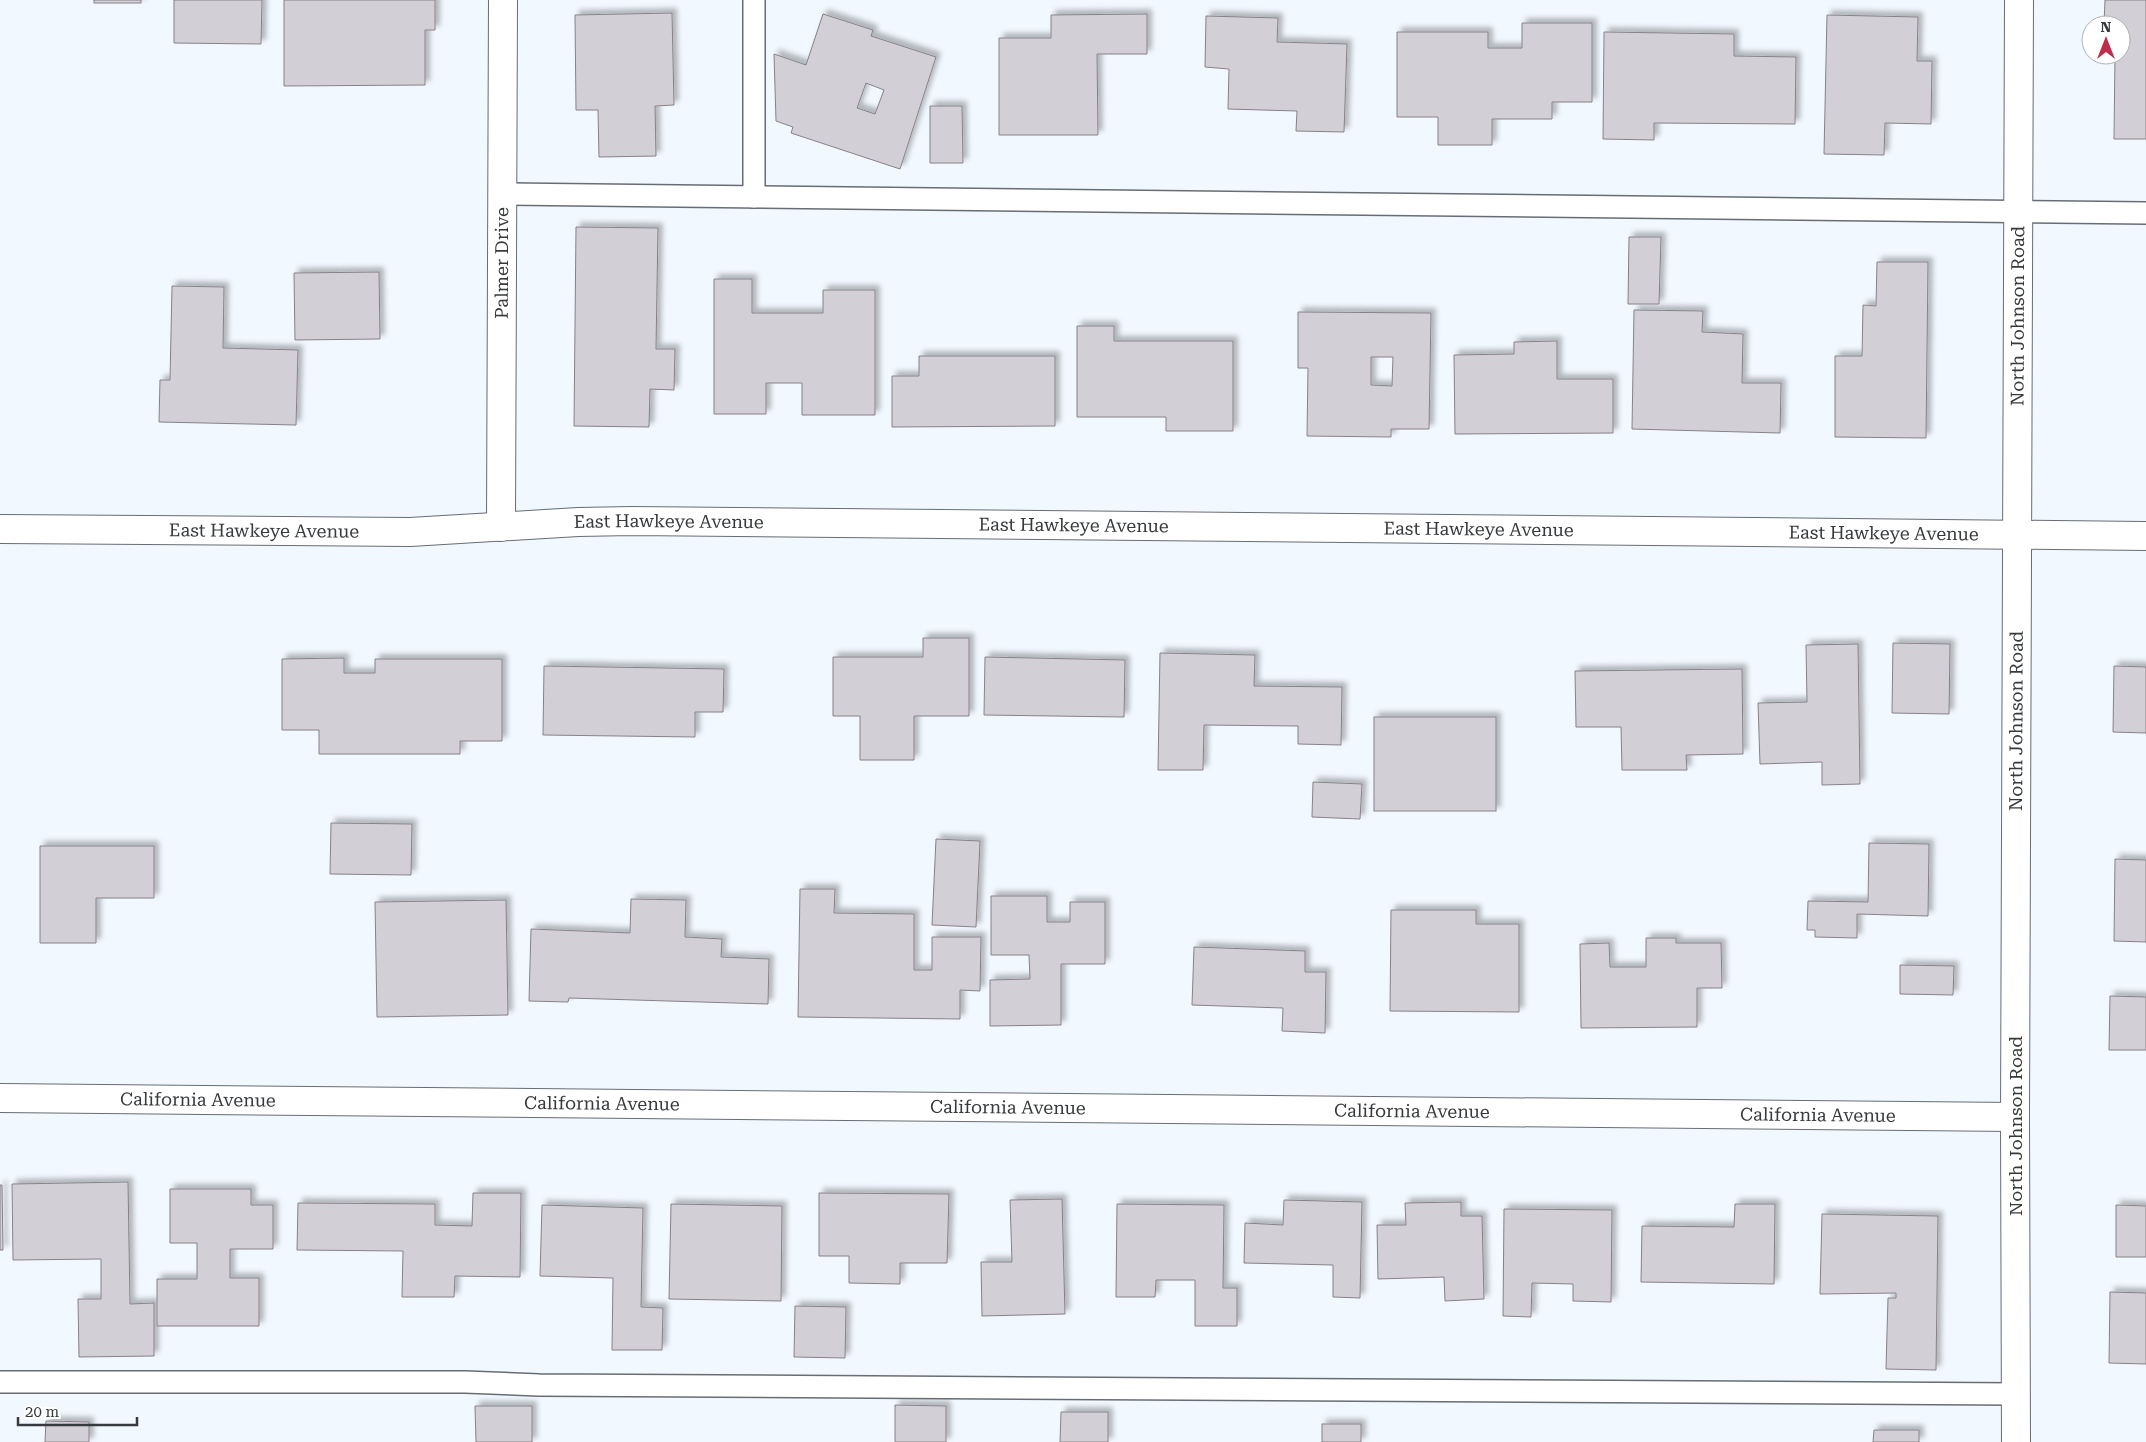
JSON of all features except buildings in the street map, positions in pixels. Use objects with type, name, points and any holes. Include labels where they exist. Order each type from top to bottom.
[{"type":"street","name":"Palmer Drive","points":[[501,526],[503,0]]},
{"type":"street","name":"North Johnson Road","points":[[2016,1442],[2015,1117],[2019,0]]},
{"type":"street","name":"East Hawkeye Avenue","points":[[0,529],[410,532],[632,521],[2146,536]]},
{"type":"street","name":"California Avenue","points":[[0,1098],[2015,1117]]},
{"type":"lane","points":[[754,0],[754,197]]},
{"type":"lane","points":[[501,194],[2146,213]]},
{"type":"lane","points":[[0,1382],[466,1382],[539,1385],[2016,1394]]}]
